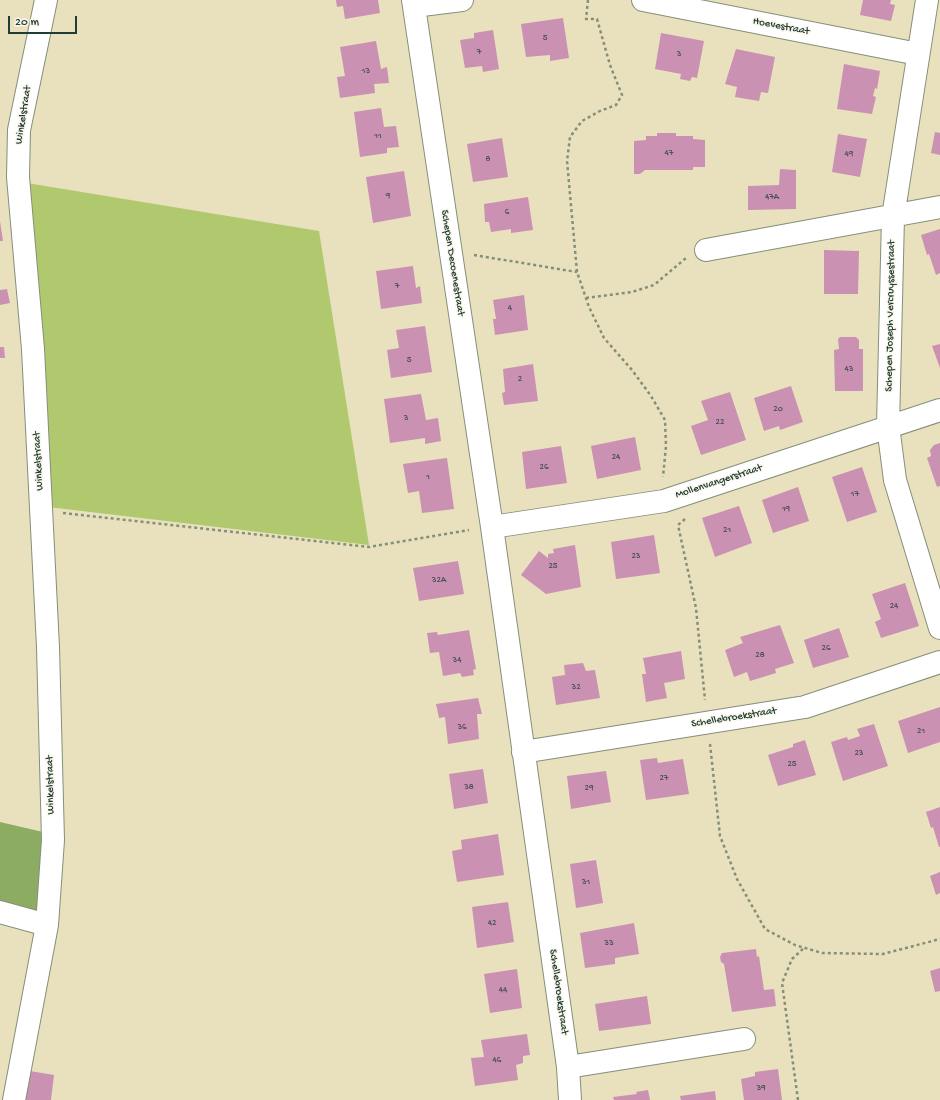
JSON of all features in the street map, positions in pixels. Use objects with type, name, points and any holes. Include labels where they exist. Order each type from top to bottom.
[{"type":"street","name":"Winkelstraat","points":[[14,1100],[47,926],[53,840],[48,646],[33,349],[18,176],[19,130],[46,0]]},
{"type":"street","points":[[413,3],[462,0]]},
{"type":"street","name":"Hoevestraat","points":[[643,0],[918,54]]},
{"type":"street","name":"Schepen Joseph Vercruyssestraat","points":[[927,0],[893,217],[888,426],[895,480],[940,628]]},
{"type":"street","name":"Schepen Decoenestraat","points":[[413,3],[492,527]]},
{"type":"street","points":[[706,250],[940,208]]},
{"type":"street","name":"Mollenvangerstraat","points":[[492,527],[664,501],[940,410]]},
{"type":"street","name":"Schellebroekstraat","points":[[492,527],[568,1067],[570,1100]]},
{"type":"street","name":"Schellebroekstraat","points":[[523,752],[806,707],[940,662]]},
{"type":"street","points":[[0,912],[47,926]]},
{"type":"street","points":[[568,1067],[744,1039]]},
{"type":"path","points":[[588,0],[586,19],[597,19],[610,65],[622,95],[616,105],[600,111],[582,121],[570,137],[567,161],[577,272],[586,298],[604,338],[644,386],[665,420],[666,446],[663,477],[673,475],[680,495],[685,519],[678,525],[696,608],[720,836],[737,879],[765,929],[804,948],[822,953],[883,954],[940,939]]},
{"type":"path","points":[[586,298],[632,292],[654,285],[687,257],[706,250]]},
{"type":"path","points":[[450,251],[577,272]]},
{"type":"path","points":[[41,511],[369,546],[492,527]]},
{"type":"path","points":[[798,1100],[782,983],[792,960],[804,948]]},
{"type":"green space","points":[[27,183],[319,231],[369,545],[48,507]]},
{"type":"green space","points":[[0,822],[43,832],[41,911],[36,913],[0,903]]},
{"type":"building","points":[[336,0],[378,0],[380,13],[345,19],[343,6],[337,7]]},
{"type":"building","points":[[863,0],[891,0],[890,4],[895,5],[891,21],[860,15]]},
{"type":"building","points":[[563,18],[569,58],[550,61],[550,55],[526,57],[521,24]]},
{"type":"building","points":[[493,30],[499,69],[483,72],[482,66],[465,68],[460,40],[474,38],[474,33]]},
{"type":"building","points":[[661,33],[704,41],[697,78],[692,77],[690,81],[680,79],[681,74],[655,69]]},
{"type":"building","points":[[376,41],[381,69],[387,67],[389,83],[374,84],[375,93],[340,98],[337,77],[345,76],[340,47]]},
{"type":"building","points":[[736,49],[775,57],[768,93],[761,92],[759,101],[735,97],[737,87],[725,84]]},
{"type":"building","points":[[844,64],[880,71],[877,89],[875,88],[873,96],[876,97],[872,114],[837,109]]},
{"type":"building","points":[[381,108],[384,127],[396,126],[399,147],[387,148],[387,153],[360,157],[354,112]]},
{"type":"building","points":[[935,132],[940,133],[940,155],[931,153]]},
{"type":"building","points":[[657,133],[676,133],[676,136],[693,136],[693,139],[705,140],[705,167],[693,167],[693,170],[645,170],[640,174],[634,174],[634,141],[646,140],[646,136],[657,136]]},
{"type":"building","points":[[838,134],[867,139],[860,177],[832,172]]},
{"type":"building","points":[[502,138],[508,177],[473,182],[467,144]]},
{"type":"building","points":[[780,169],[796,170],[796,209],[748,210],[748,186],[779,185]]},
{"type":"building","points":[[404,171],[411,216],[373,223],[366,177]]},
{"type":"building","points":[[528,197],[533,230],[511,233],[511,229],[491,232],[489,222],[485,222],[484,204]]},
{"type":"building","points":[[0,221],[3,241],[0,241]]},
{"type":"building","points":[[940,229],[940,273],[936,275],[929,254],[927,255],[921,235]]},
{"type":"building","points":[[824,250],[859,251],[858,294],[824,294]]},
{"type":"building","points":[[413,266],[416,288],[420,286],[422,303],[381,309],[376,271]]},
{"type":"building","points":[[7,289],[10,303],[0,305],[0,290]]},
{"type":"building","points":[[524,295],[528,330],[495,335],[493,319],[496,319],[493,300]]},
{"type":"building","points":[[425,326],[432,372],[391,378],[387,350],[399,348],[396,330]]},
{"type":"building","points":[[840,337],[856,337],[859,340],[859,349],[863,349],[863,391],[835,391],[834,350],[839,349],[838,339]]},
{"type":"building","points":[[940,344],[940,368],[932,346]]},
{"type":"building","points":[[0,347],[4,347],[5,358],[0,358]]},
{"type":"building","points":[[533,364],[538,401],[504,405],[502,393],[505,392],[503,369]]},
{"type":"building","points":[[791,386],[803,422],[780,430],[779,426],[764,431],[754,398]]},
{"type":"building","points":[[730,392],[746,440],[701,455],[691,426],[708,420],[701,401]]},
{"type":"building","points":[[421,394],[426,420],[438,418],[441,441],[425,444],[425,438],[390,443],[384,399]]},
{"type":"building","points":[[635,437],[641,470],[597,479],[591,446]]},
{"type":"building","points":[[940,443],[940,486],[937,487],[927,458],[931,456],[930,450],[934,445]]},
{"type":"building","points":[[561,446],[567,483],[526,489],[522,452]]},
{"type":"building","points":[[447,458],[454,509],[422,513],[419,491],[408,493],[403,464]]},
{"type":"building","points":[[862,467],[877,512],[847,522],[832,477]]},
{"type":"building","points":[[798,487],[809,521],[773,533],[762,500]]},
{"type":"building","points":[[739,506],[752,543],[715,557],[702,518]]},
{"type":"building","points":[[654,535],[660,573],[616,579],[611,542]]},
{"type":"building","points":[[575,545],[581,587],[546,594],[521,575],[539,551],[548,558],[548,554],[554,553],[553,549]]},
{"type":"building","points":[[458,561],[464,594],[419,601],[413,568]]},
{"type":"building","points":[[905,583],[919,626],[881,638],[875,622],[881,619],[872,594]]},
{"type":"building","points":[[780,625],[794,663],[775,669],[776,673],[750,681],[747,672],[734,677],[725,650],[743,643],[740,637]]},
{"type":"building","points":[[839,628],[849,657],[813,668],[804,640]]},
{"type":"building","points":[[469,630],[476,669],[473,670],[474,675],[462,677],[460,673],[443,676],[439,652],[430,653],[427,633],[437,632],[438,635]]},
{"type":"building","points":[[681,651],[685,679],[664,683],[667,698],[646,702],[642,674],[646,674],[643,658]]},
{"type":"building","points":[[583,663],[586,671],[595,670],[600,698],[556,705],[552,677],[565,675],[564,665]]},
{"type":"building","points":[[478,698],[482,714],[477,714],[479,739],[448,744],[445,717],[439,718],[436,704]]},
{"type":"building","points":[[940,707],[940,742],[908,753],[898,721]]},
{"type":"building","points":[[874,724],[888,766],[843,781],[831,742],[847,737],[848,740],[860,736],[857,729]]},
{"type":"building","points":[[805,740],[816,775],[778,786],[768,755],[793,747],[793,744]]},
{"type":"building","points":[[657,758],[658,763],[683,759],[689,794],[646,800],[640,760]]},
{"type":"building","points":[[483,769],[488,803],[454,809],[449,774]]},
{"type":"building","points":[[606,771],[611,802],[571,809],[567,776]]},
{"type":"building","points":[[940,807],[939,847],[933,827],[931,828],[926,812]]},
{"type":"building","points":[[498,834],[504,875],[457,882],[452,851],[462,849],[461,840]]},
{"type":"building","points":[[596,860],[603,903],[576,908],[570,864]]},
{"type":"building","points":[[940,872],[940,893],[936,895],[930,876]]},
{"type":"building","points":[[508,902],[514,942],[477,948],[472,907]]},
{"type":"building","points":[[634,923],[639,954],[615,958],[615,964],[585,968],[580,933]]},
{"type":"building","points":[[756,949],[757,957],[759,956],[764,990],[774,989],[776,1006],[732,1012],[724,964],[721,962],[720,957],[722,953]]},
{"type":"building","points":[[940,968],[940,991],[935,992],[930,971]]},
{"type":"building","points":[[517,969],[522,1008],[490,1013],[484,974]]},
{"type":"building","points":[[647,996],[651,1024],[599,1031],[595,1004]]},
{"type":"building","points":[[527,1034],[530,1055],[523,1056],[523,1063],[516,1065],[518,1080],[475,1086],[471,1058],[484,1057],[481,1040]]},
{"type":"building","points":[[778,1069],[782,1100],[744,1100],[741,1079],[755,1076],[755,1072]]},
{"type":"building","points":[[30,1071],[54,1075],[51,1100],[24,1100]]},
{"type":"building","points":[[648,1090],[650,1100],[614,1100],[613,1097],[637,1094],[636,1092]]},
{"type":"building","points":[[715,1091],[716,1100],[681,1100],[680,1096]]}]
